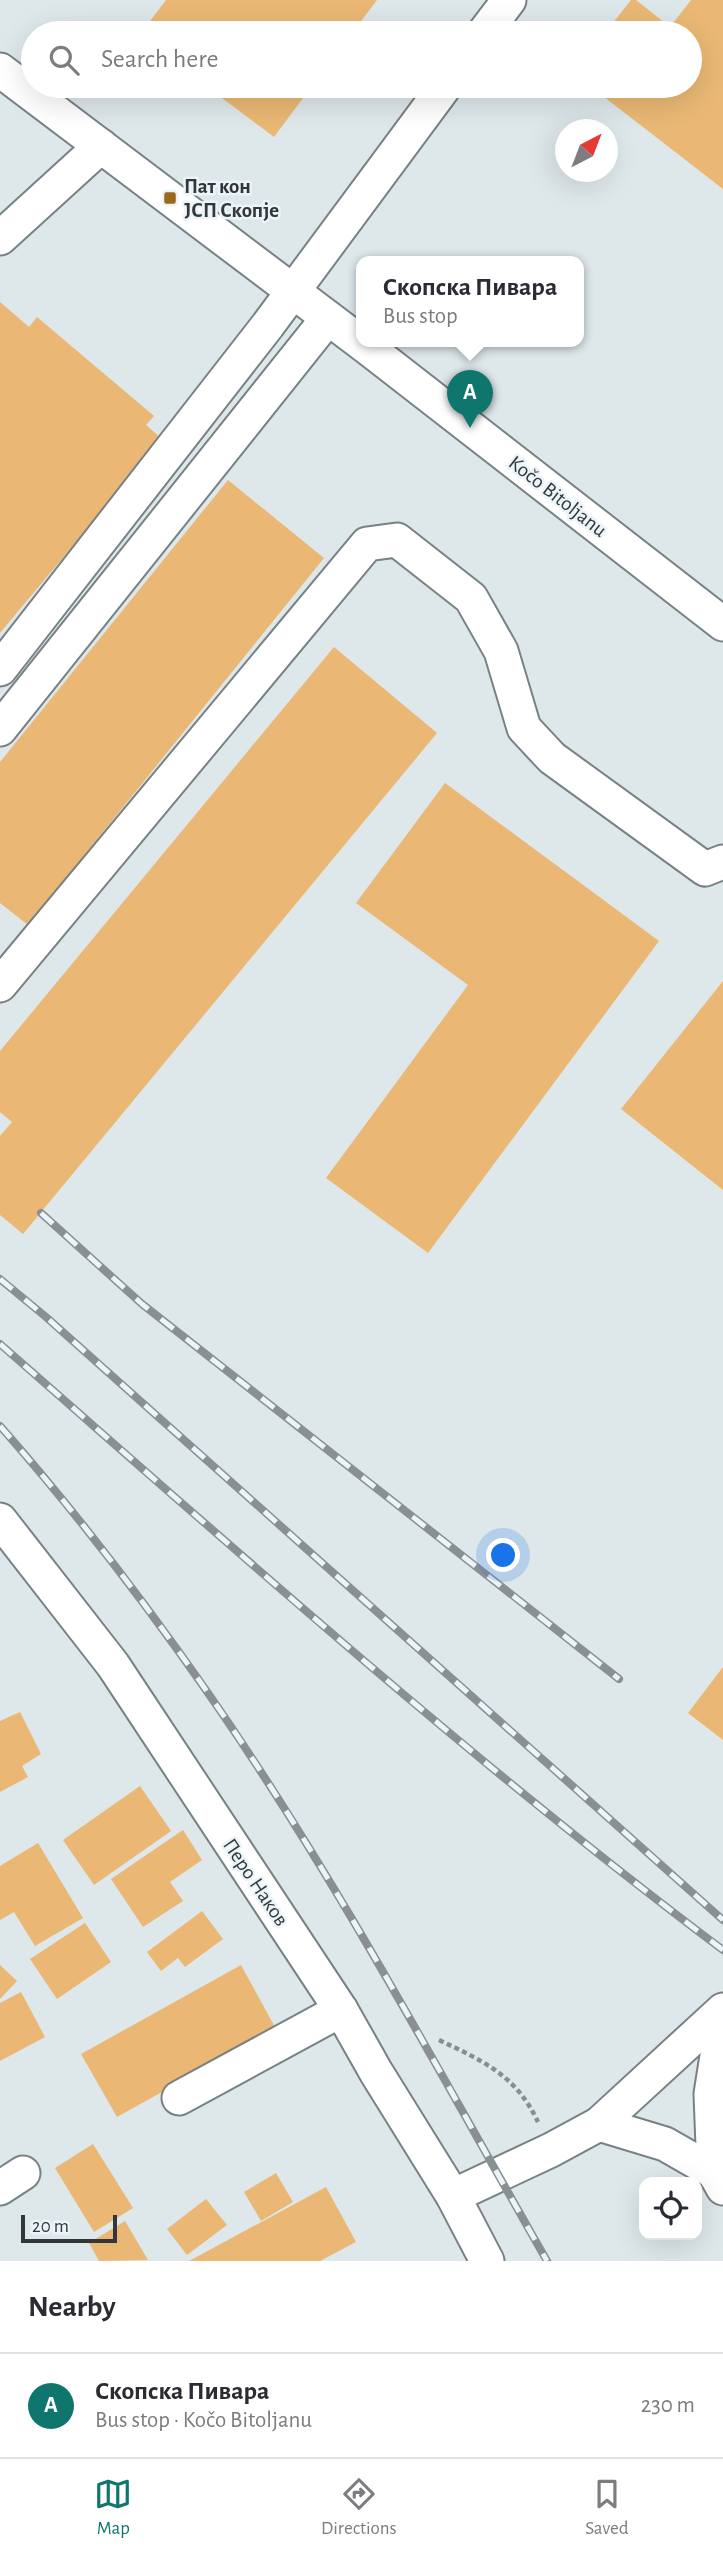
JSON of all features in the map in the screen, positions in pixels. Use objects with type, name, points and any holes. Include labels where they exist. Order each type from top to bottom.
[{"type":"street","points":[[493,21],[509,0]]},
{"type":"street","name":"Kočo Bitoljanu","points":[[0,70],[21,86]]},
{"type":"street","name":"Kočo Bitoljanu","points":[[37,98],[356,340]]},
{"type":"street","points":[[0,670],[293,290],[436,98]]},
{"type":"street","points":[[0,238],[101,146]]},
{"type":"street","points":[[0,729],[328,318]]},
{"type":"street","name":"Kočo Bitoljanu","points":[[365,347],[723,624]]},
{"type":"street","points":[[0,985],[367,544],[397,540],[471,598],[501,651],[524,728],[552,758],[705,869],[723,862]]},
{"type":"street","name":"Перо Наков","points":[[0,1520],[113,1665],[341,2010],[453,2196],[487,2261]]},
{"type":"street","points":[[179,2098],[341,2010]]},
{"type":"street","points":[[453,2196],[599,2124],[723,2010]]},
{"type":"street","points":[[719,2180],[711,2094],[723,2018]]},
{"type":"street","points":[[599,2124],[665,2144],[719,2180]]},
{"type":"path","points":[[439,2040],[483,2061],[515,2085],[534,2114],[551,2150]]},
{"type":"building","points":[[166,0],[377,0],[361,21],[150,21]]},
{"type":"building","points":[[631,0],[636,0],[662,21],[614,21]]},
{"type":"building","points":[[691,0],[723,0],[723,189],[605,98],[702,98],[702,21],[675,21]]},
{"type":"building","points":[[222,98],[303,98],[274,137]]},
{"type":"building","points":[[0,302],[29,327],[37,317],[154,416],[146,425],[162,439],[0,633]]},
{"type":"building","points":[[228,480],[324,558],[28,925],[0,903],[0,762]]},
{"type":"building","points":[[334,647],[437,733],[23,1234],[0,1215],[0,1136],[12,1122],[0,1112],[0,1051]]},
{"type":"building","points":[[445,783],[659,941],[428,1253],[326,1178],[468,985],[356,903]]},
{"type":"building","points":[[723,981],[723,1190],[621,1109]]},
{"type":"building","points":[[723,1667],[723,1740],[688,1713]]},
{"type":"building","points":[[20,1712],[41,1754],[22,1766],[28,1777],[0,1792],[0,1721]]},
{"type":"building","points":[[140,1786],[171,1831],[94,1885],[63,1840]]},
{"type":"building","points":[[183,1830],[202,1860],[170,1882],[183,1901],[143,1927],[111,1879]]},
{"type":"building","points":[[38,1843],[83,1918],[35,1946],[14,1912],[0,1920],[0,1866]]},
{"type":"building","points":[[202,1911],[223,1939],[185,1967],[178,1958],[161,1971],[147,1952]]},
{"type":"building","points":[[85,1923],[111,1962],[57,1999],[30,1959]]},
{"type":"building","points":[[0,1965],[17,1981],[0,1999]]},
{"type":"building","points":[[241,1965],[276,2029],[117,2117],[81,2054]]},
{"type":"building","points":[[21,1992],[45,2037],[0,2061],[0,2003]]},
{"type":"building","points":[[93,2144],[133,2208],[94,2232],[55,2168]]},
{"type":"building","points":[[276,2173],[293,2202],[261,2221],[244,2192]]},
{"type":"building","points":[[326,2187],[356,2242],[320,2261],[189,2261]]},
{"type":"building","points":[[206,2199],[227,2225],[187,2255],[167,2229]]},
{"type":"building","points":[[125,2221],[148,2260],[99,2261],[89,2243]]},
{"type":"railway","points":[[41,1213],[142,1304],[619,1679]]},
{"type":"railway","points":[[0,1279],[723,1920]]},
{"type":"railway","points":[[0,1344],[446,1730],[537,1805],[723,1950]]},
{"type":"railway","points":[[0,1426],[134,1590],[254,1762],[299,1831],[384,1973],[547,2261]]},
{"type":"place","name":"Пат кон ЈСП Скопје","points":[[170,198]]},
{"type":"place","name":"Скопска Пивара","points":[[470,428]]}]
